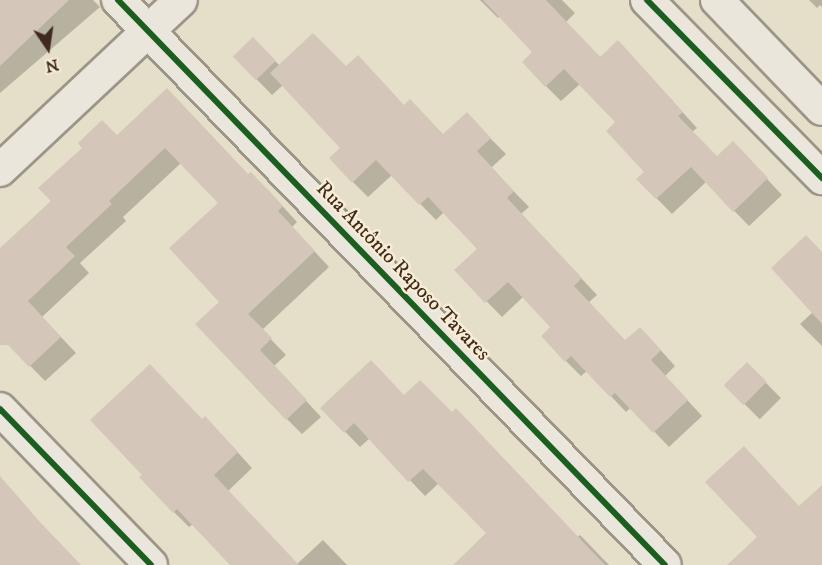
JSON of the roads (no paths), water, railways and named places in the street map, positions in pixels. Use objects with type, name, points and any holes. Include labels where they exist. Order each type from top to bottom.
[{"type":"street","name":"Rua Antônio Raposo Tavares","points":[[118,0],[665,565]]},
{"type":"street","points":[[0,170],[181,0]]},
{"type":"street","points":[[647,0],[822,178]]},
{"type":"street","points":[[717,0],[822,109]]},
{"type":"street","points":[[0,409],[151,565]]}]
